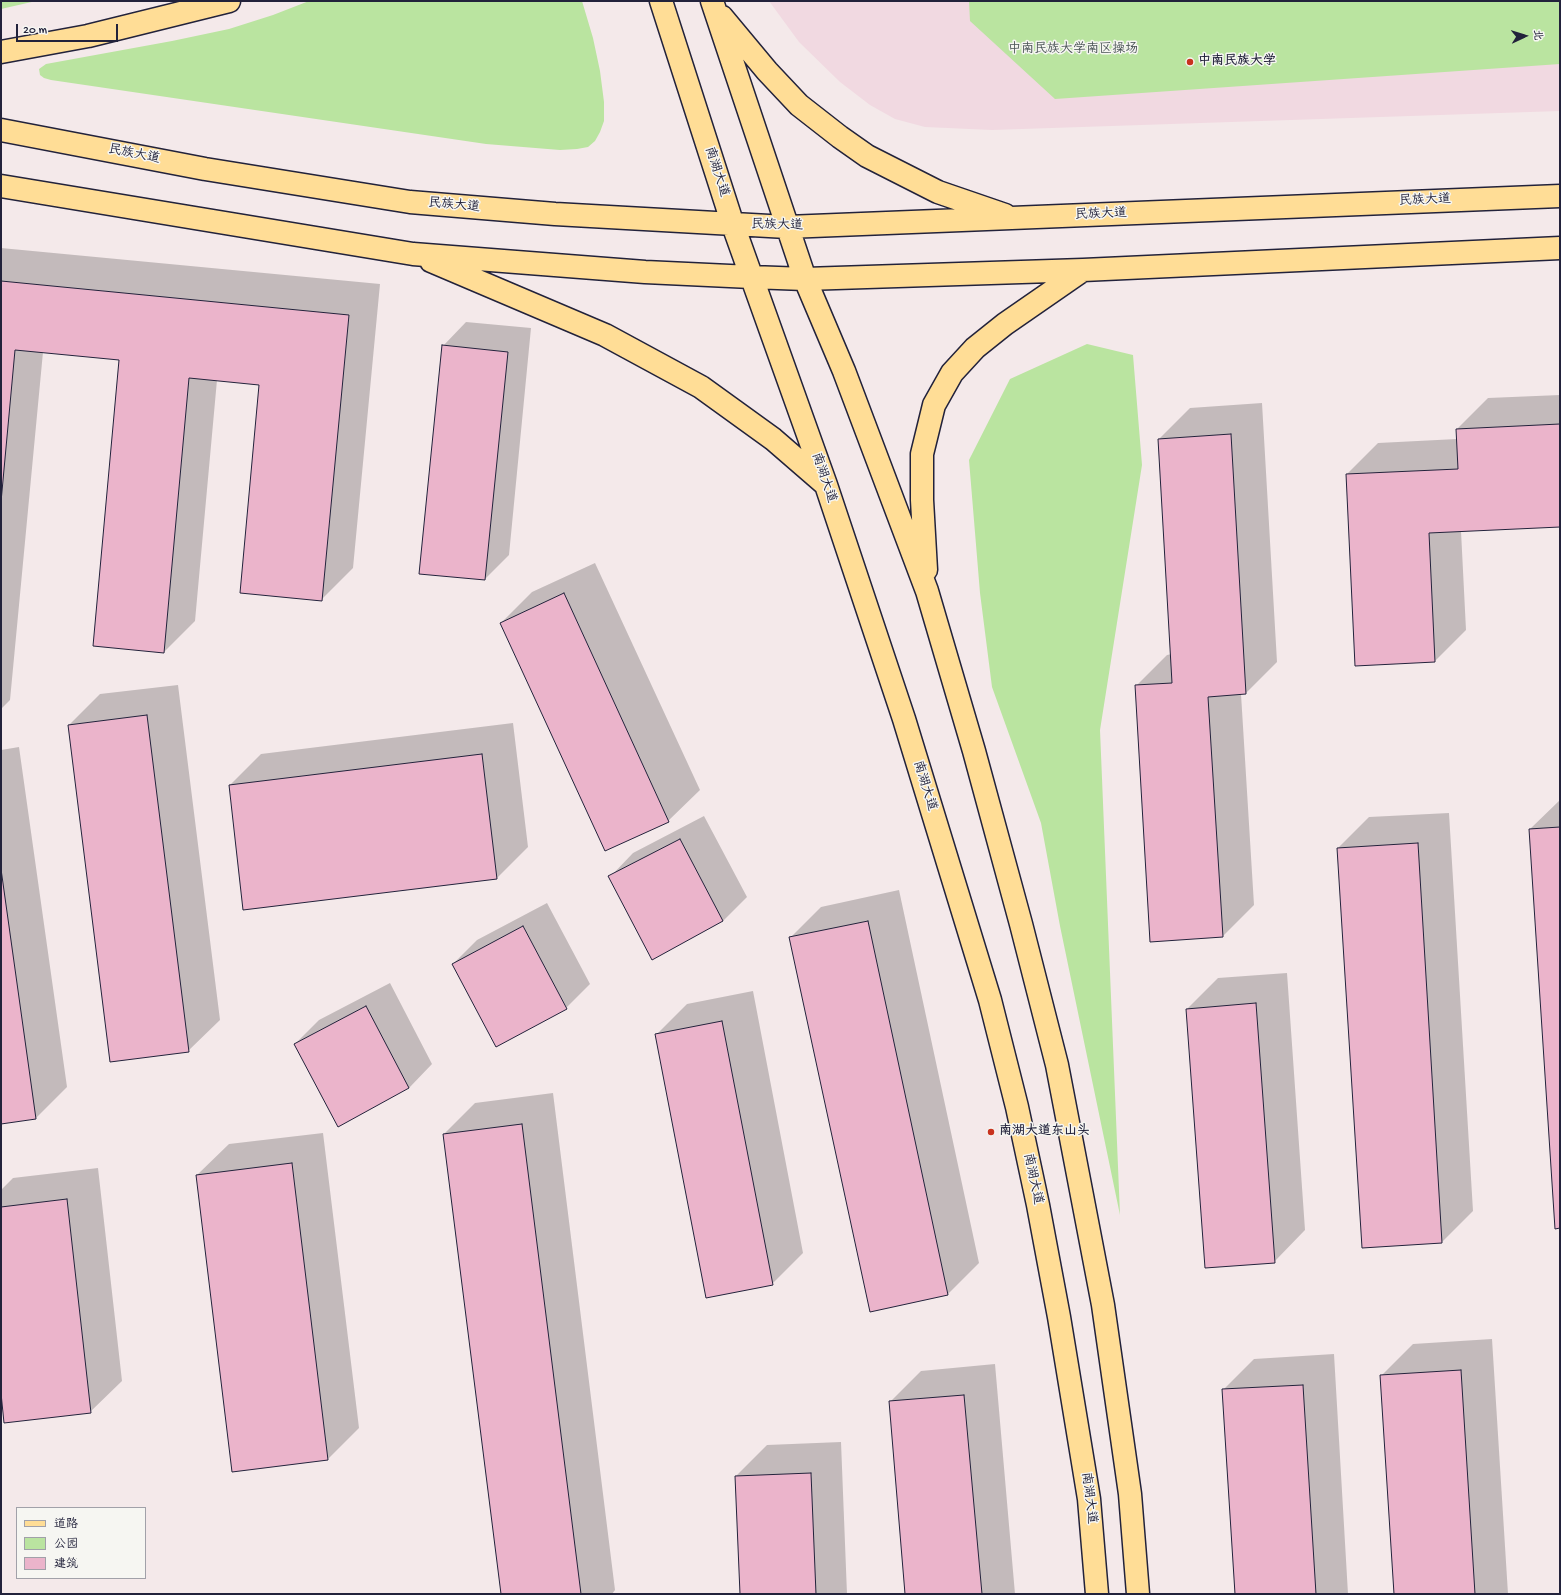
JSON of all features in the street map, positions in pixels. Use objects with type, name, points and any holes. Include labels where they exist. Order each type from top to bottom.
[{"type":"main road","points":[[1,52],[88,36],[229,1]]},
{"type":"main road","name":"南湖大道","points":[[661,1],[733,225],[826,485],[906,726],[990,1000],[1038,1205],[1060,1317],[1089,1499],[1098,1594]]},
{"type":"main road","points":[[713,4],[767,71],[799,105],[840,137],[867,156],[938,192],[1016,219]]},
{"type":"main road","points":[[713,4],[805,279],[844,371],[927,591],[976,758],[1019,916],[1057,1065],[1103,1305],[1130,1494],[1138,1594]]},
{"type":"main road","name":"民族大道","points":[[1,130],[205,169],[410,202],[555,214],[733,225],[787,227],[1016,219],[1560,196]]},
{"type":"main road","points":[[1,186],[413,254],[645,272],[752,278],[805,279],[1083,270],[1560,248]]},
{"type":"main road","points":[[413,254],[605,335],[701,387],[773,439],[826,485]]},
{"type":"main road","points":[[927,591],[922,500],[922,454],[934,405],[952,373],[975,348],[1005,324],[1083,270]]},
{"type":"shaded area","name":"中南民族大学","points":[[769,1],[1560,1],[1560,111],[992,130],[925,127],[895,119],[870,105],[840,82],[799,42]]},
{"type":"green space","points":[[1,1],[36,1],[1,9]]},
{"type":"green space","points":[[309,1],[582,1],[593,38],[600,71],[604,102],[604,121],[600,132],[595,141],[588,147],[577,149],[560,150],[486,144],[51,80],[40,75],[39,69],[46,64],[229,29],[273,15]]},
{"type":"green space","name":"中南民族大学南区操场","points":[[969,1],[1560,1],[1560,64],[1055,99],[970,21]]},
{"type":"green space","points":[[1087,344],[1133,355],[1142,465],[1100,730],[1120,1215],[1060,926],[1041,823],[992,687],[980,593],[969,460],[1010,379]]},
{"type":"building","points":[[1,281],[349,315],[322,601],[240,593],[259,385],[189,378],[164,653],[93,646],[119,360],[15,350],[1,502]]},
{"type":"building","points":[[442,345],[508,352],[485,580],[419,574]]},
{"type":"building","points":[[1560,424],[1560,527],[1429,533],[1435,662],[1355,666],[1346,474],[1458,469],[1456,429]]},
{"type":"building","points":[[1231,434],[1246,694],[1208,697],[1223,937],[1150,942],[1135,685],[1172,683],[1158,439]]},
{"type":"building","points":[[564,593],[669,822],[605,851],[500,623]]},
{"type":"building","points":[[147,715],[189,1052],[110,1062],[68,725]]},
{"type":"building","points":[[482,754],[497,879],[243,910],[229,785]]},
{"type":"building","points":[[1560,827],[1560,1228],[1555,1229],[1529,829]]},
{"type":"building","points":[[680,839],[723,921],[652,960],[608,876]]},
{"type":"building","points":[[1418,843],[1442,1243],[1362,1248],[1337,848]]},
{"type":"building","points":[[1,869],[36,1119],[1,1124]]},
{"type":"building","points":[[868,921],[948,1295],[870,1312],[789,937]]},
{"type":"building","points":[[523,926],[567,1009],[496,1047],[452,964]]},
{"type":"building","points":[[1256,1003],[1275,1263],[1205,1268],[1186,1009]]},
{"type":"building","points":[[366,1006],[409,1088],[338,1127],[294,1044]]},
{"type":"building","points":[[722,1021],[773,1285],[706,1298],[655,1034]]},
{"type":"building","points":[[522,1124],[581,1594],[501,1594],[443,1134]]},
{"type":"building","points":[[292,1163],[328,1460],[232,1472],[196,1175]]},
{"type":"building","points":[[67,1199],[91,1413],[4,1423],[1,1393],[1,1207]]},
{"type":"building","points":[[1461,1370],[1475,1594],[1394,1594],[1380,1375]]},
{"type":"building","points":[[1303,1385],[1316,1594],[1235,1594],[1222,1389]]},
{"type":"building","points":[[964,1395],[982,1594],[905,1594],[889,1401]]},
{"type":"building","points":[[811,1473],[816,1594],[740,1594],[735,1476]]},
{"type":"place","name":"中南民族大学","points":[[1190,62]]},
{"type":"place","name":"南湖大道东山头","points":[[991,1132]]}]
